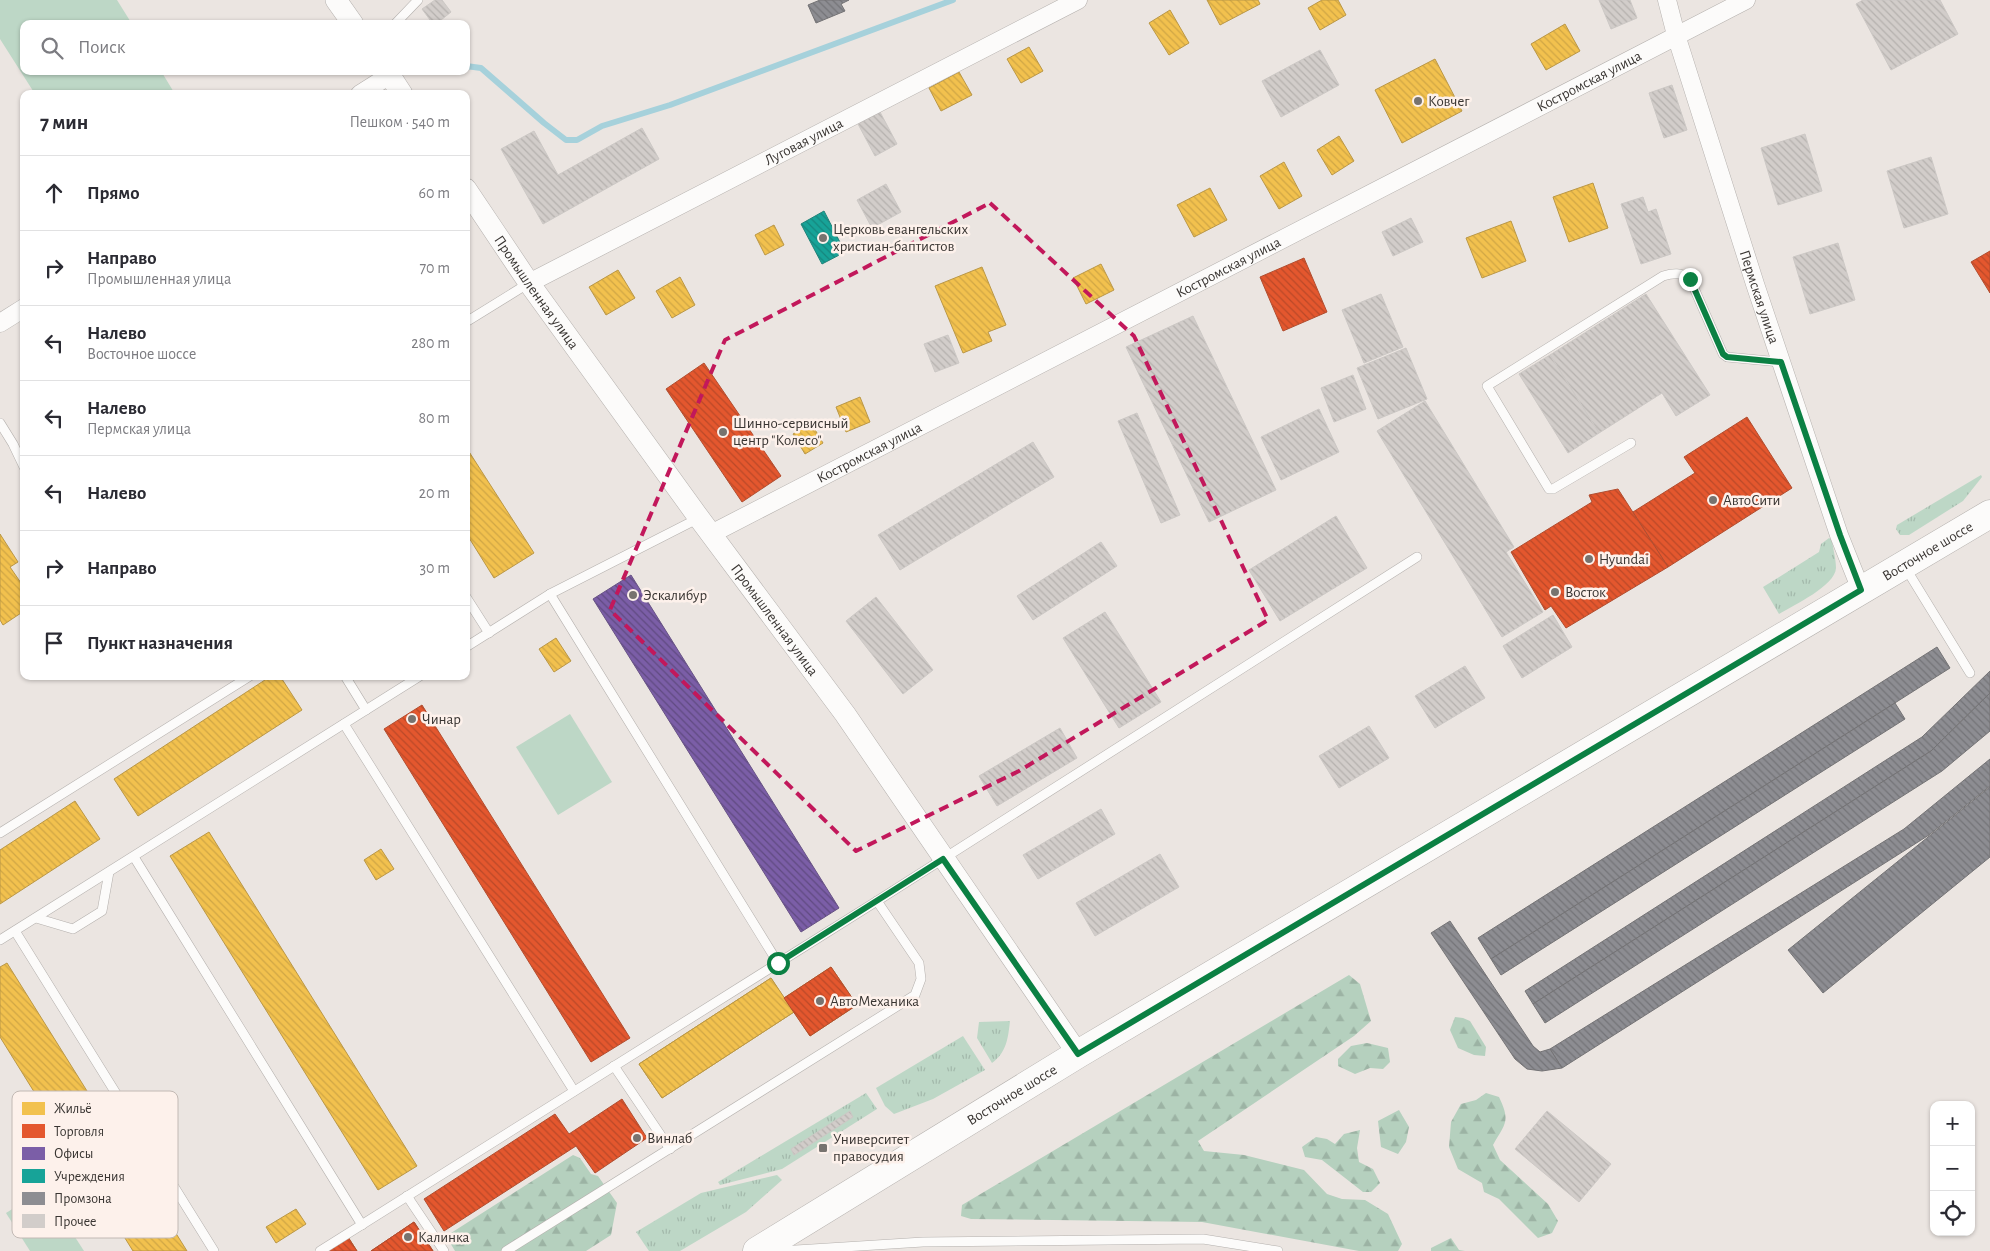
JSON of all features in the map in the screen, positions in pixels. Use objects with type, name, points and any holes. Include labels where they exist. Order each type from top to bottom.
[{"type":"main road","name":"Восточное шоссе","points":[[758,1251],[1078,1054],[1990,514]]},
{"type":"street","points":[[336,0],[350,20]]},
{"type":"street","name":"Луговая улица","points":[[529,283],[1078,0]]},
{"type":"street","name":"Пермская улица","points":[[1667,0],[1676,35],[1781,362],[1840,535],[1861,590]]},
{"type":"street","name":"Костромская улица","points":[[705,526],[1746,0]]},
{"type":"street","points":[[365,90],[385,75]]},
{"type":"street","points":[[389,75],[399,90]]},
{"type":"street","name":"Промышленная улица","points":[[470,195],[529,283],[705,526],[845,714],[1078,1054]]},
{"type":"street","points":[[0,323],[20,310]]},
{"type":"lane","points":[[399,20],[418,0]]},
{"type":"lane","points":[[1632,443],[1553,489],[1549,489],[1487,386],[1663,276],[1674,273],[1686,275],[1690,279],[1723,354],[1727,357],[1781,362]]},
{"type":"lane","points":[[470,320],[529,283]]},
{"type":"lane","points":[[0,423],[20,459]]},
{"type":"lane","points":[[470,645],[550,594],[705,526]]},
{"type":"lane","points":[[320,1251],[943,859],[1416,557]]},
{"type":"lane","points":[[1903,565],[1970,673]]},
{"type":"lane","points":[[550,594],[778,963]]},
{"type":"lane","points":[[470,603],[489,633]]},
{"type":"lane","points":[[0,833],[244,680]]},
{"type":"lane","points":[[347,680],[366,710]]},
{"type":"lane","points":[[0,940],[414,680]]},
{"type":"lane","points":[[344,724],[574,1091]]},
{"type":"lane","points":[[134,856],[362,1225]]},
{"type":"lane","points":[[36,918],[73,929],[102,911],[109,872]]},
{"type":"lane","points":[[506,1251],[915,995],[921,979],[919,963],[877,900]]},
{"type":"lane","points":[[14,931],[114,1091]]},
{"type":"lane","points":[[614,1066],[670,1149]]},
{"type":"lane","points":[[178,1193],[214,1251]]},
{"type":"lane","points":[[407,1196],[444,1251]]},
{"type":"lane","points":[[780,1251],[923,1242],[1203,1239],[1278,1251]]},
{"type":"highlighted area","points":[[990,203],[1134,336],[1268,620],[1019,771],[856,851],[610,610],[725,340]]},
{"type":"green space","points":[[0,0],[117,0],[130,20],[20,20],[20,70],[0,39]]},
{"type":"green space","points":[[23,75],[163,75],[173,90],[32,90]]},
{"type":"green space","points":[[1981,475],[1982,477],[1963,501],[1909,535],[1900,535],[1896,529],[1897,525]]},
{"type":"green space","points":[[1829,538],[1832,540],[1836,561],[1834,575],[1829,582],[1813,594],[1779,614],[1763,587],[1819,552],[1821,544]]},
{"type":"green space","points":[[570,714],[612,782],[558,815],[516,747]]},
{"type":"green space","points":[[1349,975],[1360,984],[1371,1021],[1354,1036],[1198,1141],[1204,1151],[1244,1155],[1304,1170],[1327,1194],[1342,1199],[1365,1200],[1388,1214],[1402,1244],[1398,1251],[1359,1251],[1202,1222],[971,1219],[961,1216],[962,1205]]},
{"type":"green space","points":[[1455,1017],[1470,1021],[1486,1047],[1485,1056],[1474,1055],[1458,1048],[1450,1030]]},
{"type":"green space","points":[[1010,1021],[1004,1049],[992,1063],[977,1038],[979,1022]]},
{"type":"green space","points":[[963,1036],[985,1070],[933,1099],[894,1114],[885,1106],[876,1088]]},
{"type":"green space","points":[[1367,1043],[1388,1048],[1390,1062],[1383,1069],[1370,1068],[1355,1074],[1338,1066],[1338,1059],[1351,1046]]},
{"type":"green space","points":[[866,1093],[877,1109],[782,1169],[720,1185],[718,1182]]},
{"type":"green space","points":[[1486,1093],[1499,1097],[1505,1112],[1505,1122],[1493,1145],[1500,1160],[1548,1204],[1558,1221],[1552,1233],[1538,1238],[1499,1199],[1484,1192],[1482,1183],[1458,1169],[1449,1147],[1451,1122],[1461,1104],[1476,1100]]},
{"type":"green space","points":[[1399,1110],[1409,1127],[1406,1142],[1398,1154],[1381,1147],[1378,1121]]},
{"type":"green space","points":[[1360,1130],[1357,1148],[1359,1162],[1373,1169],[1380,1183],[1371,1192],[1363,1192],[1322,1160],[1305,1157],[1302,1147],[1316,1137],[1327,1139],[1335,1144],[1344,1134]]},
{"type":"green space","points":[[573,1155],[580,1158],[591,1174],[598,1176],[617,1203],[611,1235],[586,1251],[455,1251],[449,1241],[451,1233]]},
{"type":"green space","points":[[777,1175],[782,1180],[746,1212],[680,1251],[649,1251],[636,1232],[701,1193]]},
{"type":"green space","points":[[12,1209],[12,1222],[6,1213]]},
{"type":"green space","points":[[22,1238],[76,1238],[84,1251],[30,1251]]},
{"type":"green space","points":[[1451,1238],[1459,1250],[1465,1251],[1431,1251],[1431,1248]]},
{"type":"building: Жильё","points":[[1207,0],[1258,0],[1260,4],[1220,25]]},
{"type":"building: Жильё","points":[[1322,0],[1338,0],[1346,15],[1320,30],[1308,8]]},
{"type":"building: Жильё","points":[[1170,10],[1189,43],[1169,55],[1149,23]]},
{"type":"building: Жильё","points":[[1565,24],[1580,51],[1546,70],[1531,44]]},
{"type":"building: Жильё","points":[[1029,47],[1043,71],[1021,83],[1007,59]]},
{"type":"building: Жильё","name":"Ковчег","points":[[1435,59],[1462,111],[1402,143],[1375,90]]},
{"type":"building: Жильё","points":[[959,72],[972,95],[941,111],[929,88]]},
{"type":"building: Жильё","points":[[1339,136],[1354,161],[1332,175],[1317,150]]},
{"type":"building: Жильё","points":[[1284,162],[1302,196],[1279,209],[1260,176]]},
{"type":"building: Жильё","points":[[1593,183],[1608,228],[1569,242],[1553,197]]},
{"type":"building: Жильё","points":[[1210,188],[1227,220],[1194,237],[1177,205]]},
{"type":"building: Жильё","points":[[1511,221],[1526,261],[1482,278],[1466,238]]},
{"type":"building: Жильё","points":[[774,225],[784,245],[765,255],[755,235]]},
{"type":"building: Жильё","points":[[1101,264],[1114,290],[1086,304],[1073,278]]},
{"type":"building: Жильё","points":[[982,267],[1006,325],[988,332],[992,341],[963,353],[935,286]]},
{"type":"building: Жильё","points":[[618,270],[635,298],[606,315],[589,287]]},
{"type":"building: Жильё","points":[[680,277],[695,305],[672,318],[656,291]]},
{"type":"building: Жильё","points":[[860,397],[870,422],[846,432],[836,407]]},
{"type":"building: Жильё","points":[[811,423],[823,443],[805,454],[793,434]]},
{"type":"building: Жильё","points":[[470,453],[534,553],[494,578],[470,539]]},
{"type":"building: Жильё","points":[[0,534],[18,562],[10,567],[20,582],[20,614],[3,625],[0,620]]},
{"type":"building: Жильё","points":[[556,638],[571,661],[554,672],[539,649]]},
{"type":"building: Жильё","points":[[265,680],[283,680],[302,710],[138,816],[114,779]]},
{"type":"building: Жильё","points":[[75,801],[100,839],[0,904],[0,850]]},
{"type":"building: Жильё","points":[[209,832],[417,1166],[378,1190],[170,856]]},
{"type":"building: Жильё","points":[[381,849],[394,869],[376,880],[364,860]]},
{"type":"building: Жильё","points":[[7,963],[87,1091],[34,1091],[0,1037],[0,967]]},
{"type":"building: Жильё","points":[[831,967],[857,1005],[810,1036],[794,1012],[662,1098],[639,1064],[771,978],[784,998]]},
{"type":"building: Жильё","points":[[771,978],[794,1012],[662,1098],[639,1064]]},
{"type":"building: Жильё","points":[[296,1209],[306,1224],[276,1243],[266,1227]]},
{"type":"building: Жильё","points":[[178,1237],[187,1251],[133,1251],[125,1238]]},
{"type":"building: Жильё","points":[[348,1237],[357,1251],[327,1251]]},
{"type":"building: Торговля","points":[[1990,251],[1990,293],[1971,262]]},
{"type":"building: Торговля","points":[[1304,258],[1327,312],[1283,331],[1260,277]]},
{"type":"building: Торговля","name":"Шинно-сервисный центр \"Колесо\"","points":[[704,363],[781,476],[742,502],[666,389]]},
{"type":"building: Торговля","name":"АвтоСити","points":[[1747,417],[1792,488],[1668,567],[1633,512],[1695,473],[1684,457]]},
{"type":"building: Торговля","name":"Hyundai","points":[[1618,489],[1668,567],[1566,628],[1551,606],[1545,610],[1511,552],[1592,502],[1589,495]]},
{"type":"building: Торговля","points":[[422,705],[630,1038],[591,1062],[384,729]]},
{"type":"building: Торговля","name":"АвтоМеханика","points":[[831,967],[857,1005],[810,1036],[784,998]]},
{"type":"building: Торговля","points":[[622,1099],[647,1138],[595,1173],[576,1146],[444,1231],[424,1199],[555,1114],[569,1134]]},
{"type":"building: Торговля","name":"Калинка","points":[[414,1222],[433,1251],[371,1251]]},
{"type":"building: Торговля","name":"Калинка","points":[[414,1222],[433,1251],[371,1251]]},
{"type":"building: Торговля","points":[[348,1237],[357,1251],[327,1251]]},
{"type":"building: Офисы","points":[[631,575],[839,908],[801,932],[593,599]]},
{"type":"building: Учреждения","name":"Церковь евангельских христиан-баптистов","points":[[824,211],[845,252],[822,264],[801,224]]},
{"type":"building: Промзона","points":[[820,0],[849,0],[841,4],[845,11],[816,23],[808,5]]},
{"type":"building: Промзона","points":[[1937,647],[1950,668],[1491,959],[1478,938]]},
{"type":"building: Промзона","points":[[1990,671],[1990,693],[1931,751],[1533,1004],[1525,991],[1922,737]]},
{"type":"building: Промзона","points":[[1990,693],[1990,731],[1942,771],[1545,1023],[1533,1004],[1931,751]]},
{"type":"building: Промзона","points":[[1895,703],[1905,719],[1501,975],[1491,959]]},
{"type":"building: Промзона","points":[[1990,759],[1990,786],[1929,835],[1562,1068],[1550,1049],[1904,829]]},
{"type":"building: Промзона","points":[[1990,787],[1990,857],[1823,993],[1788,950]]},
{"type":"building: Промзона","points":[[1450,921],[1533,1046],[1540,1052],[1550,1049],[1562,1068],[1542,1071],[1527,1069],[1515,1059],[1431,933]]},
{"type":"building: Прочее","points":[[435,0],[442,0],[451,12],[441,20],[430,20],[422,9]]},
{"type":"building: Прочее","points":[[1599,0],[1630,0],[1637,18],[1611,29]]},
{"type":"building: Прочее","points":[[1863,0],[1940,0],[1958,34],[1891,70],[1856,4]]},
{"type":"building: Прочее","points":[[1320,50],[1339,85],[1281,117],[1262,81]]},
{"type":"building: Прочее","points":[[1672,85],[1687,130],[1664,138],[1649,93]]},
{"type":"building: Прочее","points":[[880,112],[897,144],[875,156],[858,124]]},
{"type":"building: Прочее","points":[[642,128],[659,159],[543,224],[501,149],[534,131],[558,175]]},
{"type":"building: Прочее","points":[[1805,134],[1822,191],[1778,205],[1761,148]]},
{"type":"building: Прочее","points":[[1931,157],[1948,214],[1904,228],[1887,171]]},
{"type":"building: Прочее","points":[[886,184],[901,212],[872,228],[857,200]]},
{"type":"building: Прочее","points":[[1643,197],[1648,212],[1656,209],[1671,254],[1641,264],[1621,204]]},
{"type":"building: Прочее","points":[[1411,218],[1423,242],[1393,256],[1382,232]]},
{"type":"building: Прочее","points":[[1838,243],[1855,300],[1810,314],[1793,257]]},
{"type":"building: Прочее","points":[[1381,294],[1403,347],[1364,363],[1342,310]]},
{"type":"building: Прочее","points":[[1646,294],[1710,395],[1676,416],[1662,393],[1599,433],[1550,355]]},
{"type":"building: Прочее","points":[[1193,316],[1276,490],[1209,522],[1126,347]]},
{"type":"building: Прочее","points":[[948,335],[959,363],[935,372],[924,344]]},
{"type":"building: Прочее","points":[[1406,348],[1427,399],[1378,419],[1357,368]]},
{"type":"building: Прочее","points":[[1550,355],[1599,433],[1568,453],[1519,374]]},
{"type":"building: Прочее","points":[[1353,375],[1366,409],[1334,422],[1321,388]]},
{"type":"building: Прочее","points":[[1425,401],[1514,547],[1506,552],[1543,612],[1502,637],[1377,431]]},
{"type":"building: Прочее","points":[[1319,409],[1339,452],[1281,480],[1261,437]]},
{"type":"building: Прочее","points":[[1137,413],[1180,515],[1161,523],[1118,421]]},
{"type":"building: Прочее","points":[[1033,442],[1054,477],[900,570],[878,535]]},
{"type":"building: Прочее","points":[[1336,516],[1367,568],[1280,621],[1249,570]]},
{"type":"building: Прочее","points":[[1101,542],[1117,566],[1033,620],[1017,596]]},
{"type":"building: Прочее","points":[[876,597],[933,670],[903,694],[846,621]]},
{"type":"building: Прочее","points":[[1105,612],[1161,702],[1119,728],[1063,638]]},
{"type":"building: Прочее","points":[[1553,615],[1572,647],[1522,678],[1503,646]]},
{"type":"building: Прочее","points":[[1465,666],[1485,698],[1435,728],[1415,696]]},
{"type":"building: Прочее","points":[[1369,726],[1389,758],[1339,788],[1319,756]]},
{"type":"building: Прочее","points":[[1060,728],[1077,758],[997,806],[979,776]]},
{"type":"building: Прочее","points":[[1101,809],[1115,834],[1038,879],[1023,855]]},
{"type":"building: Прочее","points":[[1160,854],[1179,887],[1095,936],[1076,903]]},
{"type":"building: Прочее","points":[[850,1111],[853,1117],[794,1155],[791,1149]]},
{"type":"building: Прочее","points":[[1547,1111],[1611,1164],[1579,1202],[1515,1149]]},
{"type":"waterway","points":[[470,67],[481,68],[566,140],[577,140],[602,126],[670,105],[953,0]]},
{"type":"place","name":"Ковчег","points":[[1418,101]]},
{"type":"place","name":"Церковь евангельских христиан-баптистов","points":[[823,238]]},
{"type":"place","name":"Шинно-сервисный центр \"Колесо\"","points":[[723,432]]},
{"type":"place","name":"АвтоСити","points":[[1713,500]]},
{"type":"place","name":"Hyundai","points":[[1589,559]]},
{"type":"place","name":"Восток","points":[[1555,592]]},
{"type":"place","name":"Эскалибур","points":[[633,595]]},
{"type":"place","name":"Чинар","points":[[412,719]]},
{"type":"place","name":"АвтоМеханика","points":[[820,1001]]},
{"type":"place","name":"Винлаб","points":[[637,1138]]},
{"type":"place","name":"Университет правосудия","points":[[823,1148]]},
{"type":"place","name":"Калинка","points":[[408,1237]]},
{"type":"route","points":[[778,963],[943,859],[1078,1054],[1861,590],[1840,535],[1781,362],[1727,357],[1723,354],[1690,279]]}]
